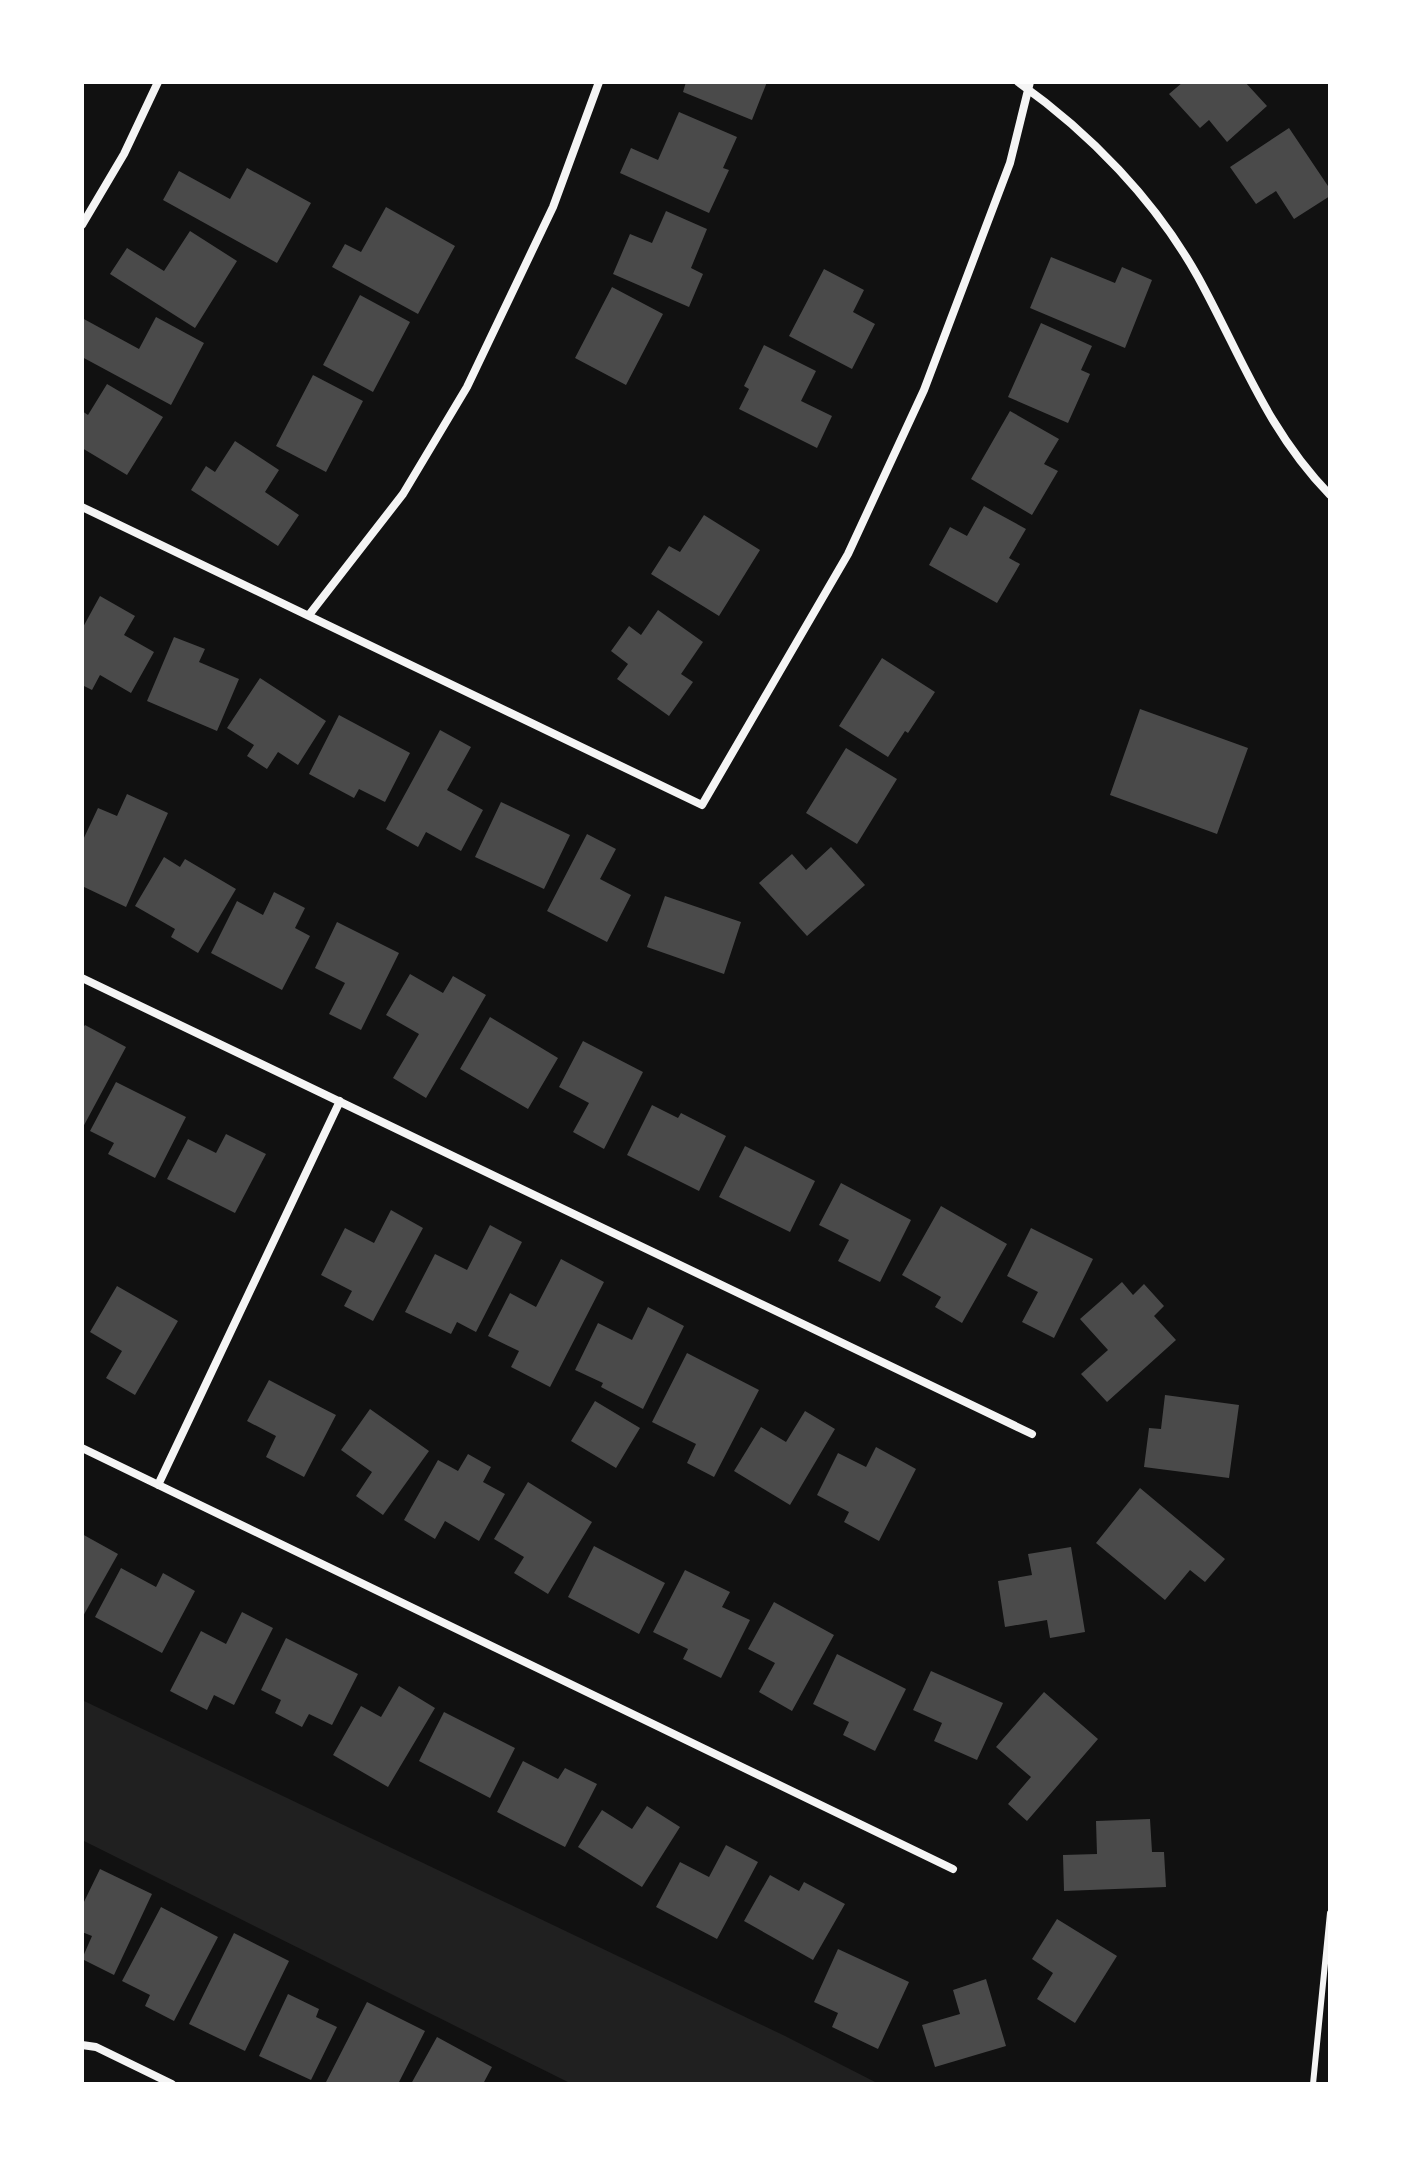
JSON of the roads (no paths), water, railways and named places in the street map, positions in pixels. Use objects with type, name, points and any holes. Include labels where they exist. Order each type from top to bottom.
[{"type":"street","points":[[82,225],[124,154],[158,82]]},
{"type":"street","points":[[309,615],[403,494],[467,387],[553,207],[599,82]]},
{"type":"street","points":[[1018,82],[1029,86],[1124,174],[1161,219],[1196,274],[1266,411],[1301,462],[1330,495]]},
{"type":"street","points":[[82,507],[702,805],[848,554],[924,390],[1010,163],[1029,86]]},
{"type":"street","points":[[82,978],[1032,1434]]},
{"type":"street","points":[[158,1485],[340,1101]]},
{"type":"street","points":[[82,1448],[953,1869]]},
{"type":"street","points":[[82,2045],[96,2047],[172,2084]]},
{"type":"lane","points":[[1313,2084],[1330,1913]]}]
